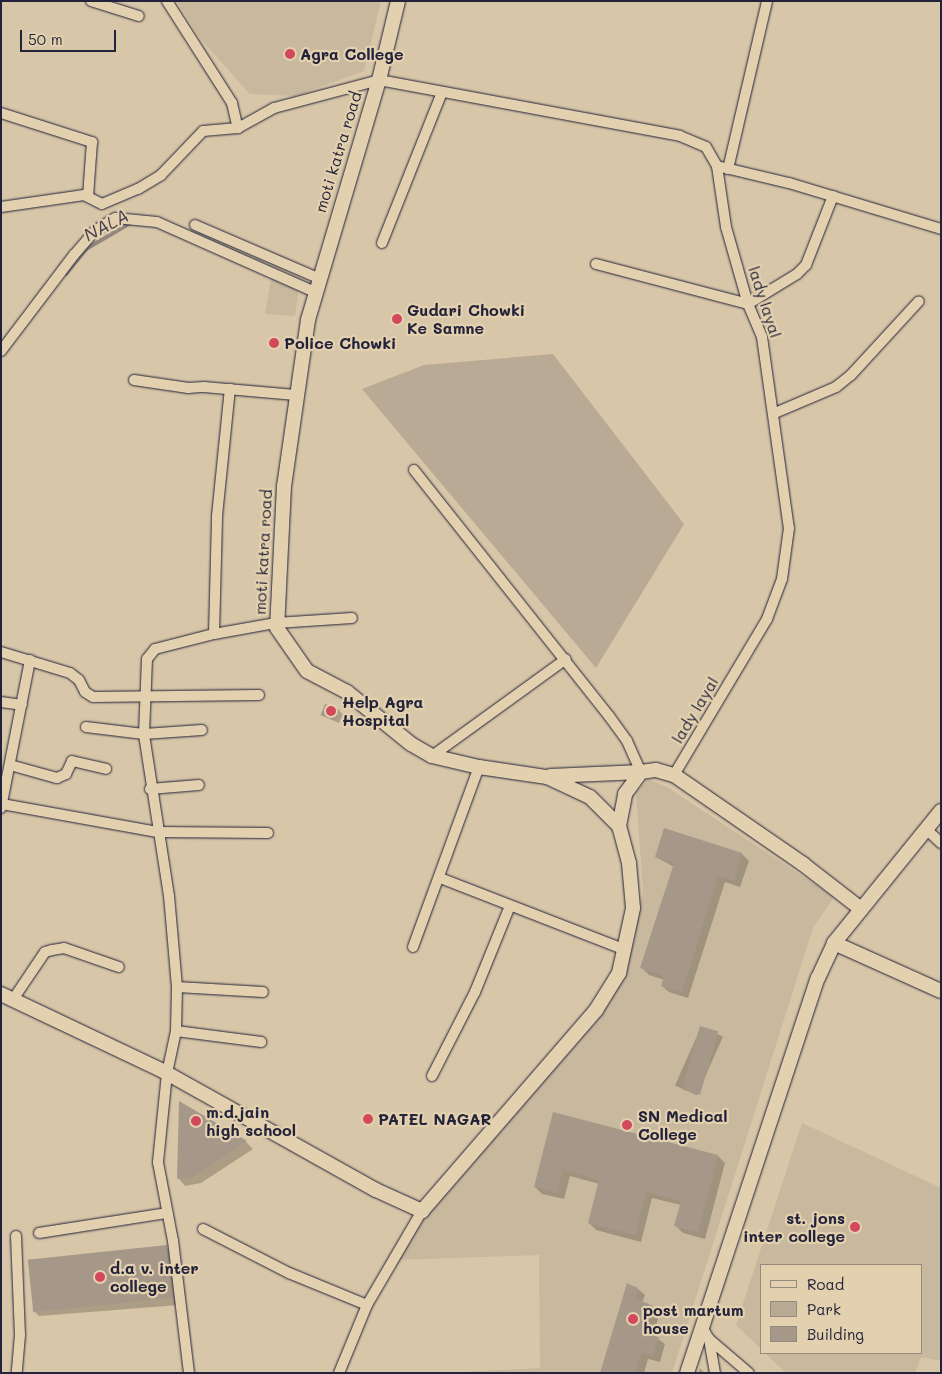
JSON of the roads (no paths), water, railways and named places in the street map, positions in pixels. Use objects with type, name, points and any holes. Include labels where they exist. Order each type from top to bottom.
[{"type":"street","points":[[91,1],[139,16]]},
{"type":"street","points":[[167,1],[232,103],[238,128]]},
{"type":"street","name":"moti katra road","points":[[398,1],[379,80],[315,292],[296,395],[284,486],[276,623],[307,671],[347,692],[392,732],[432,756],[479,767],[547,776],[590,797],[619,826]]},
{"type":"street","points":[[728,169],[767,2]]},
{"type":"street","points":[[1,207],[88,196],[97,203],[112,201],[161,175],[197,134],[238,128],[274,108],[379,80]]},
{"type":"street","name":"lady layal","points":[[379,80],[688,138],[706,146],[717,166],[723,211],[748,304],[762,337],[775,413],[789,528],[782,579],[767,619],[674,775]]},
{"type":"street","points":[[382,242],[442,92]]},
{"type":"street","points":[[1,113],[92,142],[88,196]]},
{"type":"street","points":[[717,166],[833,196],[941,229]]},
{"type":"street","points":[[596,264],[748,304],[796,274],[806,265],[833,196]]},
{"type":"street","points":[[112,201],[115,218]]},
{"type":"street","points":[[1,351],[74,255],[96,230],[115,218],[157,222],[315,292]]},
{"type":"street","points":[[195,225],[318,278]]},
{"type":"street","points":[[775,413],[836,387],[851,375],[919,301]]},
{"type":"street","points":[[134,380],[188,388],[230,389],[296,395]]},
{"type":"street","points":[[214,634],[217,516],[230,389]]},
{"type":"street","points":[[414,470],[566,659],[627,741],[641,772]]},
{"type":"street","points":[[189,1373],[158,1162],[167,1073],[176,1031],[177,987],[168,896],[150,790],[144,734],[144,696],[147,659],[155,649],[214,634],[276,623],[352,618]]},
{"type":"street","points":[[1,652],[30,660],[76,677],[85,692],[93,697],[259,695]]},
{"type":"street","points":[[432,756],[566,659]]},
{"type":"street","points":[[30,660],[2,800],[157,832],[268,833]]},
{"type":"street","points":[[1,702],[22,705]]},
{"type":"street","points":[[86,727],[144,734],[202,730]]},
{"type":"street","points":[[10,765],[57,778],[66,774],[72,761],[106,769]]},
{"type":"street","points":[[413,947],[440,878],[479,767]]},
{"type":"street","points":[[547,776],[656,770],[674,775],[803,864],[861,909]]},
{"type":"street","points":[[339,1373],[367,1305],[422,1211],[596,1010],[619,973],[632,926],[632,899],[629,863],[619,826],[625,794],[641,772]]},
{"type":"street","points":[[150,790],[199,784]]},
{"type":"street","points":[[686,1373],[818,978],[834,943],[941,811]]},
{"type":"street","points":[[926,829],[941,843]]},
{"type":"street","points":[[440,878],[626,950]]},
{"type":"street","points":[[432,1076],[475,992],[510,906]]},
{"type":"street","points":[[834,943],[941,991]]},
{"type":"street","points":[[119,967],[64,948],[52,950],[46,952],[7,996],[167,1073],[376,1190],[422,1211]]},
{"type":"street","points":[[177,987],[263,992]]},
{"type":"street","points":[[176,1031],[261,1042]]},
{"type":"street","points":[[39,1233],[167,1213]]},
{"type":"street","points":[[203,1229],[289,1272],[367,1305]]},
{"type":"street","points":[[16,1236],[20,1335],[17,1373]]},
{"type":"street","points":[[702,1327],[710,1339],[749,1373]]},
{"type":"street","points":[[710,1339],[715,1373]]},
{"type":"waterway","name":"NALA","points":[[66,274],[86,249],[132,222]]},
{"type":"place","name":"Agra College","points":[[290,54]]},
{"type":"place","name":"Gudari Chowki Ke Samne","points":[[397,319]]},
{"type":"place","name":"Police Chowki","points":[[274,343]]},
{"type":"place","name":"Help Agra Hospital","points":[[331,711]]},
{"type":"place","name":"PATEL NAGAR","points":[[368,1119]]},
{"type":"place","name":"m.d.jain high school","points":[[196,1121]]},
{"type":"place","name":"SN Medical College","points":[[627,1125]]},
{"type":"place","name":"st. jons inter college","points":[[855,1227]]},
{"type":"place","name":"d.a v. inter college","points":[[100,1277]]},
{"type":"place","name":"post martum house","points":[[633,1319]]}]
